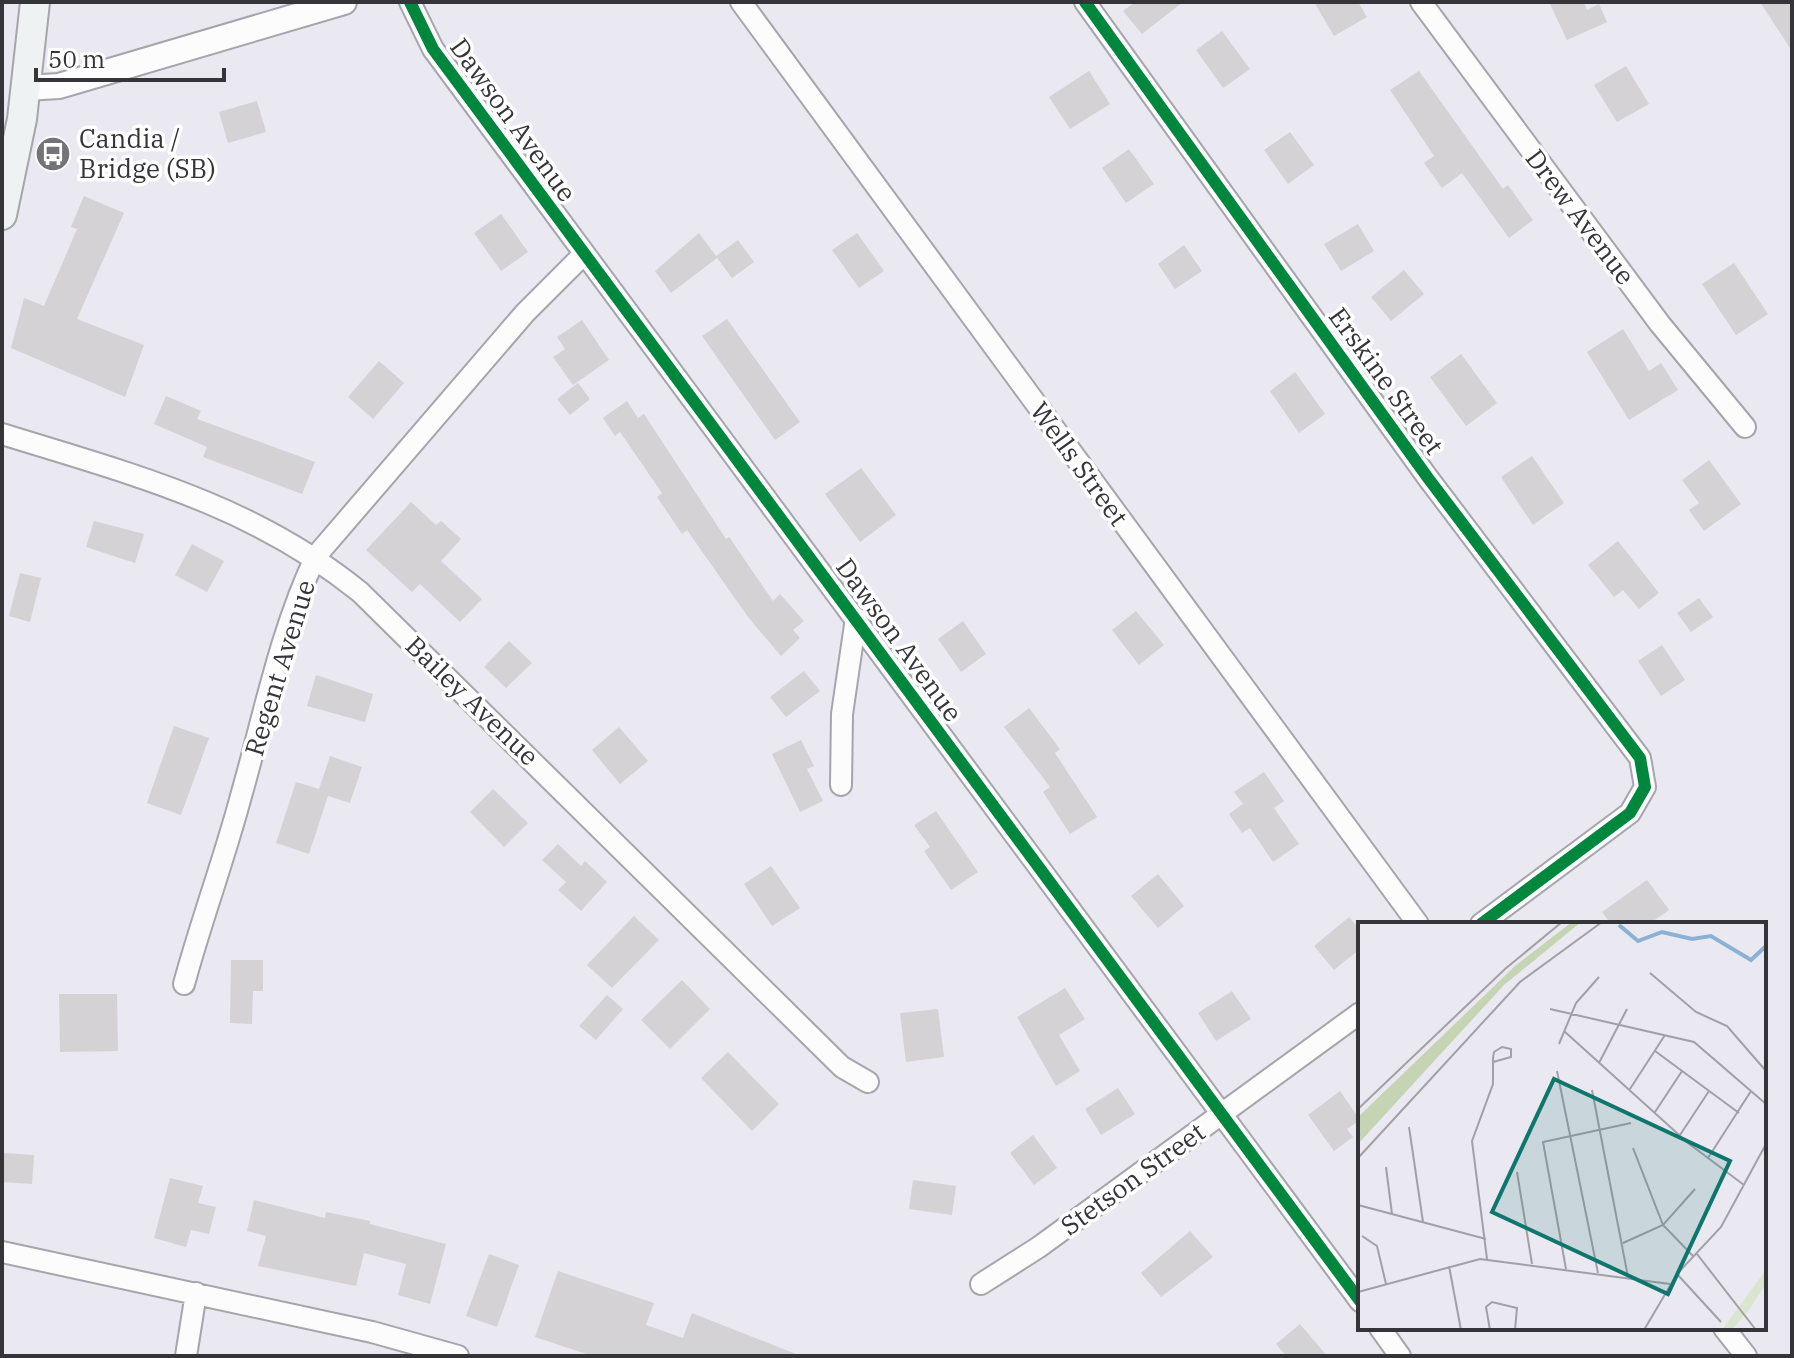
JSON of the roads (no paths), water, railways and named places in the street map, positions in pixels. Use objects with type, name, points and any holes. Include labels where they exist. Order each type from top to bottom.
[{"type":"main road","points":[[3,211],[26,88],[35,2]]},
{"type":"street","points":[[26,88],[59,86],[344,2]]},
{"type":"street","name":"Dawson Avenue","points":[[410,2],[433,49],[1224,1112],[1358,1298]]},
{"type":"street","name":"Wells Street","points":[[741,2],[1417,922]]},
{"type":"street","name":"Erskine Street","points":[[1085,2],[1428,478],[1640,758],[1645,787],[1630,813],[1484,922]]},
{"type":"street","name":"Drew Avenue","points":[[1421,2],[1660,324],[1745,427]]},
{"type":"street","name":"Regent Avenue","points":[[184,984],[203,912],[233,827],[295,604],[316,556],[525,313],[584,254]]},
{"type":"street","name":"Bailey Avenue","points":[[2,434],[154,481],[222,508],[316,556],[360,592],[842,1067],[868,1082]]},
{"type":"street","points":[[841,785],[842,714],[856,618]]},
{"type":"street","name":"Stetson Street","points":[[981,1284],[1039,1247],[1358,1014]]},
{"type":"street","points":[[2,1252],[372,1332],[458,1356]]},
{"type":"street","points":[[186,1356],[196,1293]]},
{"type":"street","points":[[1381,1330],[1400,1356]]},
{"type":"street","points":[[1726,1330],[1746,1356]]},
{"type":"place","name":"Candia / Bridge (SB)","points":[[53,154]]}]
